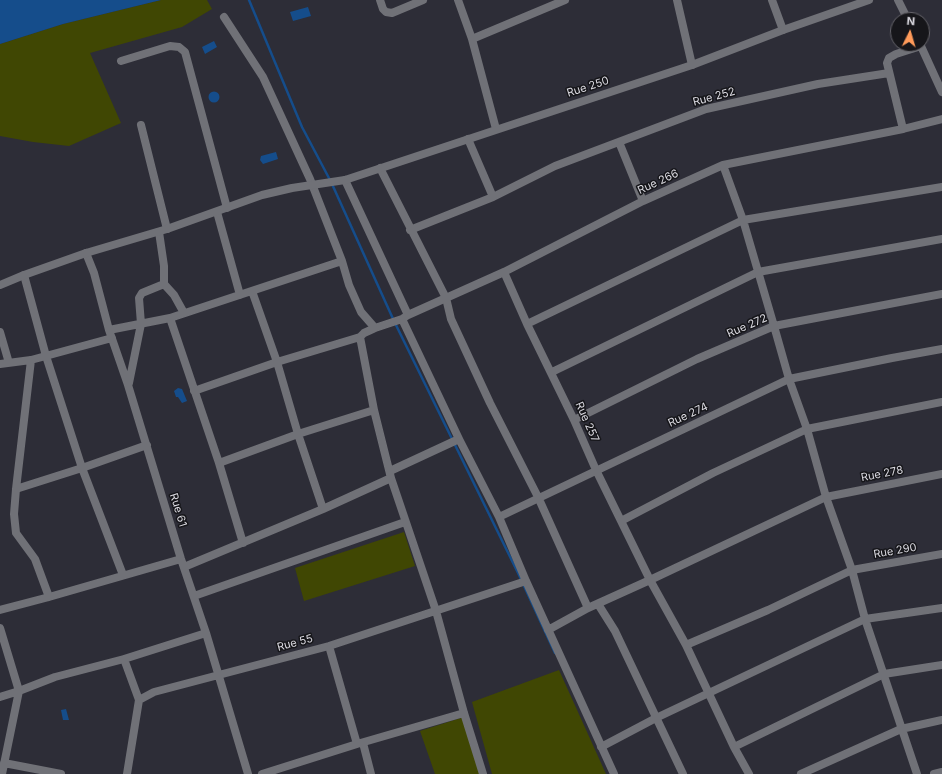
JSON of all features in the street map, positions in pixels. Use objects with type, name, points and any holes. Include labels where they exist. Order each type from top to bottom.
[{"type":"street","points":[[380,0],[383,9],[386,12],[392,12],[422,0]]},
{"type":"street","points":[[458,0],[472,39],[496,129]]},
{"type":"street","points":[[472,39],[566,0]]},
{"type":"street","points":[[678,0],[692,65]]},
{"type":"street","points":[[772,0],[783,30]]},
{"type":"street","name":"Rue 250","points":[[0,286],[24,275],[86,252],[163,231],[262,196],[312,184],[345,180],[692,65],[783,30],[868,0]]},
{"type":"street","points":[[898,0],[904,12]]},
{"type":"street","points":[[224,17],[263,77],[312,184],[342,261],[349,285],[361,312],[375,328]]},
{"type":"street","points":[[121,61],[170,46],[179,47],[185,52],[227,208]]},
{"type":"street","points":[[902,52],[889,58],[887,63],[903,128]]},
{"type":"street","points":[[924,52],[942,92]]},
{"type":"street","name":"Rue 252","points":[[410,230],[493,198],[555,166],[706,109],[818,84],[889,73]]},
{"type":"street","name":"Rue 266","points":[[194,390],[277,362],[360,337],[364,333],[375,328],[405,317],[504,272],[643,201],[723,165],[942,119]]},
{"type":"street","points":[[141,125],[163,231],[164,284],[174,295],[184,313]]},
{"type":"street","points":[[468,138],[493,198]]},
{"type":"street","points":[[620,142],[643,201]]},
{"type":"street","points":[[723,165],[743,220],[789,379],[826,496],[852,570],[865,619],[917,774]]},
{"type":"street","points":[[380,168],[410,230],[446,298],[454,326],[490,403],[538,498],[588,608]]},
{"type":"street","points":[[345,180],[459,439],[499,517],[526,581],[614,774]]},
{"type":"street","points":[[527,324],[743,220],[942,187]]},
{"type":"street","points":[[217,212],[240,295]]},
{"type":"street","points":[[552,372],[758,272],[942,239]]},
{"type":"street","name":"Rue 61","points":[[86,252],[94,273],[111,334],[147,445],[181,559],[206,633],[217,675],[248,774]]},
{"type":"street","points":[[0,364],[31,360],[46,356],[140,324],[170,318],[342,261]]},
{"type":"street","name":"Rue 257","points":[[504,272],[527,324],[552,372],[596,470],[650,580],[686,645],[734,747],[749,774]]},
{"type":"street","points":[[24,275],[46,356],[82,468],[122,575]]},
{"type":"street","points":[[128,385],[140,324],[139,298],[142,293],[164,284]]},
{"type":"street","points":[[252,291],[277,362],[298,434],[323,509]]},
{"type":"street","name":"Rue 272","points":[[574,420],[697,359],[774,326],[942,294]]},
{"type":"street","points":[[170,318],[219,463],[243,543]]},
{"type":"street","points":[[0,332],[9,363]]},
{"type":"street","points":[[360,337],[374,410],[390,474],[436,611],[464,713],[483,774]]},
{"type":"street","name":"Rue 274","points":[[499,517],[789,379],[942,349]]},
{"type":"street","points":[[31,360],[14,514],[16,533],[35,559],[49,597]]},
{"type":"street","points":[[621,521],[713,473],[806,429],[942,402]]},
{"type":"street","points":[[219,463],[298,434],[374,410]]},
{"type":"street","points":[[184,567],[323,509],[459,439]]},
{"type":"street","points":[[16,489],[147,445]]},
{"type":"street","name":"Rue 278","points":[[548,630],[588,608],[826,496],[942,474]]},
{"type":"street","points":[[194,596],[405,522]]},
{"type":"street","name":"Rue 290","points":[[686,645],[768,610],[852,570],[942,554]]},
{"type":"street","points":[[0,610],[181,559]]},
{"type":"street","name":"Rue 55","points":[[139,700],[154,692],[328,646],[526,581]]},
{"type":"street","points":[[598,604],[615,631],[683,774]]},
{"type":"street","points":[[601,747],[656,718],[865,619],[942,608]]},
{"type":"street","points":[[0,628],[19,691],[2,774]]},
{"type":"street","points":[[0,697],[55,677],[124,659],[206,633]]},
{"type":"street","points":[[328,646],[371,774]]},
{"type":"street","points":[[124,659],[139,700],[127,774]]},
{"type":"street","points":[[734,747],[884,674],[942,665]]},
{"type":"street","points":[[262,774],[360,743],[464,713]]},
{"type":"street","points":[[801,774],[901,729],[942,720]]},
{"type":"street","points":[[4,763],[61,774]]},
{"type":"street","points":[[934,774],[942,772]]},
{"type":"green space","points":[[161,0],[207,0],[212,9],[182,27],[90,53],[121,123],[69,146],[33,142],[0,136],[0,44],[63,24]]},
{"type":"green space","points":[[404,532],[415,566],[304,601],[295,568]]},
{"type":"green space","points":[[559,670],[606,774],[492,774],[472,702]]},
{"type":"green space","points":[[464,717],[480,774],[435,774],[420,731]]},
{"type":"water","points":[[0,0],[161,0],[63,24],[0,44]]},
{"type":"water","points":[[308,7],[311,16],[293,21],[290,12]]},
{"type":"water","points":[[214,41],[217,47],[205,54],[202,47]]},
{"type":"water","points":[[212,92],[216,92],[218,93],[218,101],[212,102],[209,99],[209,95]]},
{"type":"water","points":[[276,152],[278,159],[263,164],[260,160],[261,156]]},
{"type":"water","points":[[178,388],[182,389],[187,401],[182,403],[178,397],[176,397],[174,391]]},
{"type":"water","points":[[66,709],[69,720],[63,720],[61,710]]},
{"type":"waterway","points":[[249,0],[302,127],[330,180]]},
{"type":"waterway","points":[[332,184],[394,321],[519,575],[555,653]]}]
